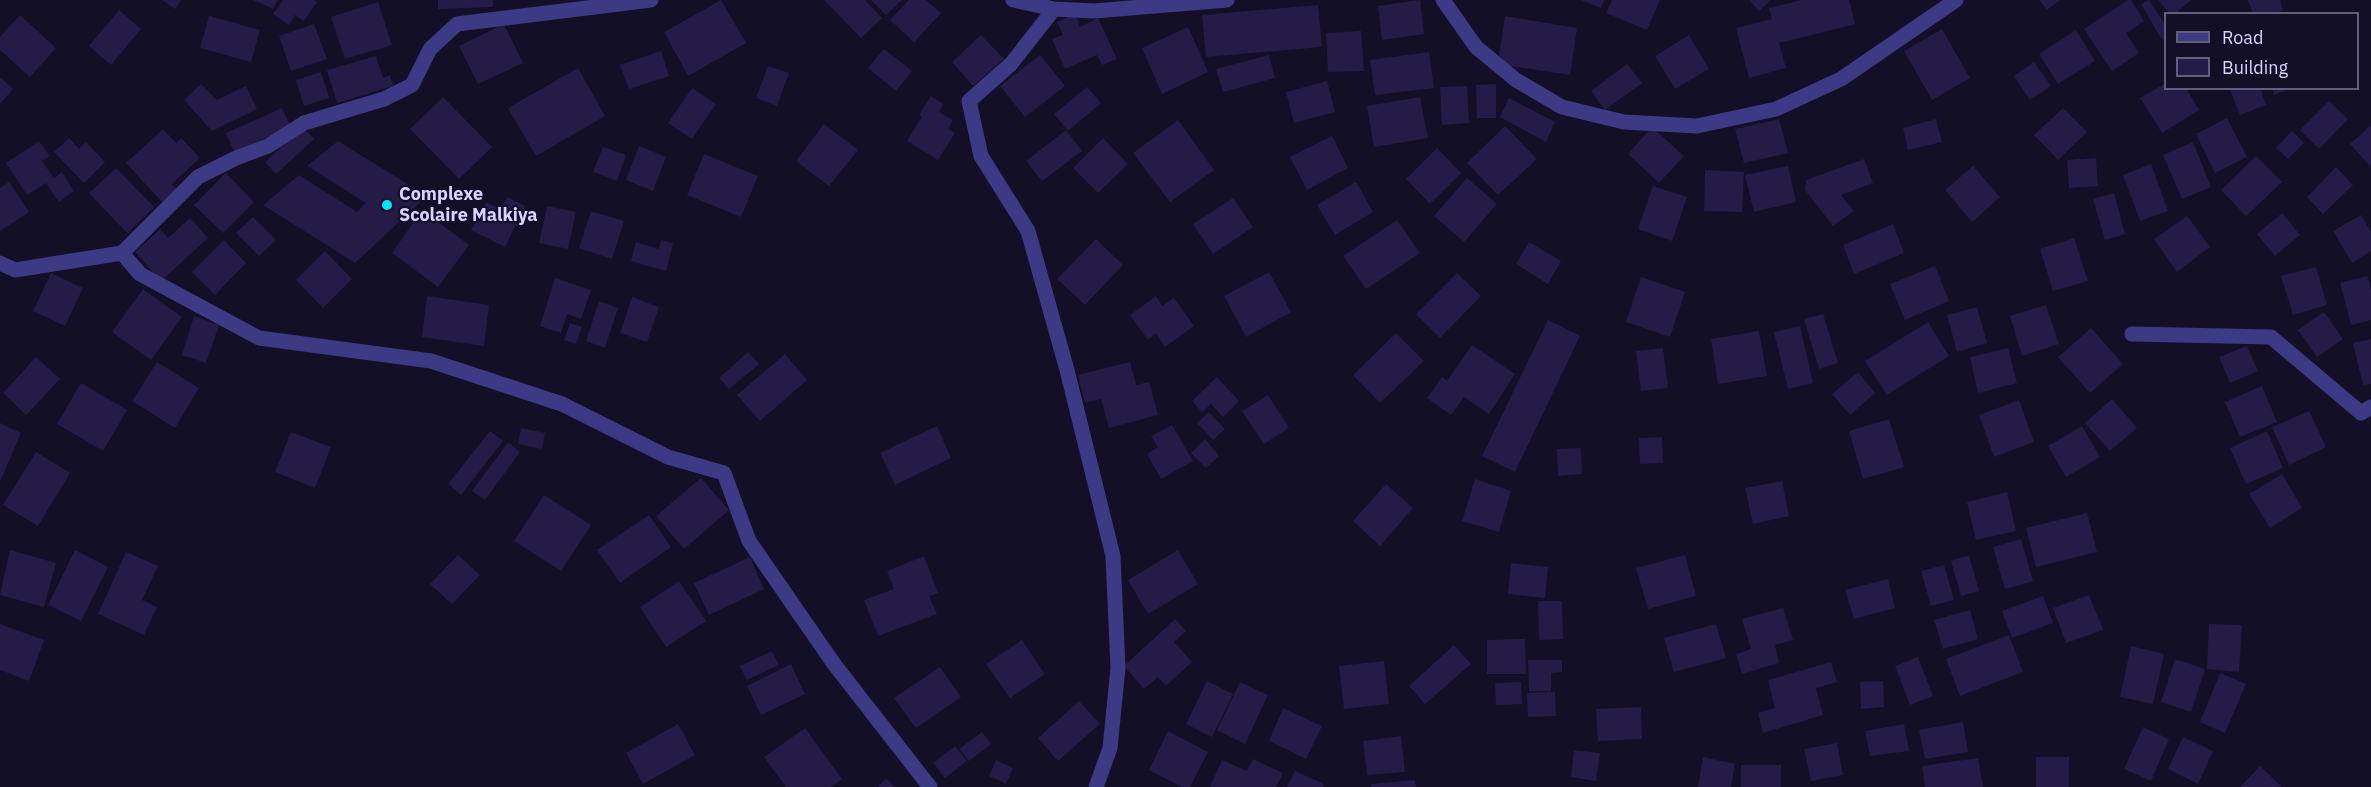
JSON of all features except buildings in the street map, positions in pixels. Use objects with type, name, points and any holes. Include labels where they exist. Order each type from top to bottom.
[{"type":"street","points":[[0,263],[15,270],[122,253],[198,177],[236,158],[268,146],[304,123],[384,99],[412,85],[430,49],[457,24],[651,0]]},
{"type":"street","points":[[1013,0],[1054,9],[1094,11],[1227,0]]},
{"type":"street","points":[[1443,0],[1476,47],[1516,80],[1562,107],[1624,122],[1697,126],[1776,109],[1841,79],[1956,0]]},
{"type":"street","points":[[1054,9],[1011,64],[969,101],[981,156],[1028,231],[1067,370],[1113,556],[1118,668],[1110,748],[1096,787]]},
{"type":"street","points":[[122,253],[140,274],[259,338],[431,361],[562,404],[668,457],[724,473],[749,541],[834,664],[930,787]]},
{"type":"street","points":[[2132,334],[2271,337],[2361,413],[2371,407]]},
{"type":"place","name":"Complexe Scolaire Malkiya","points":[[387,205]]}]
